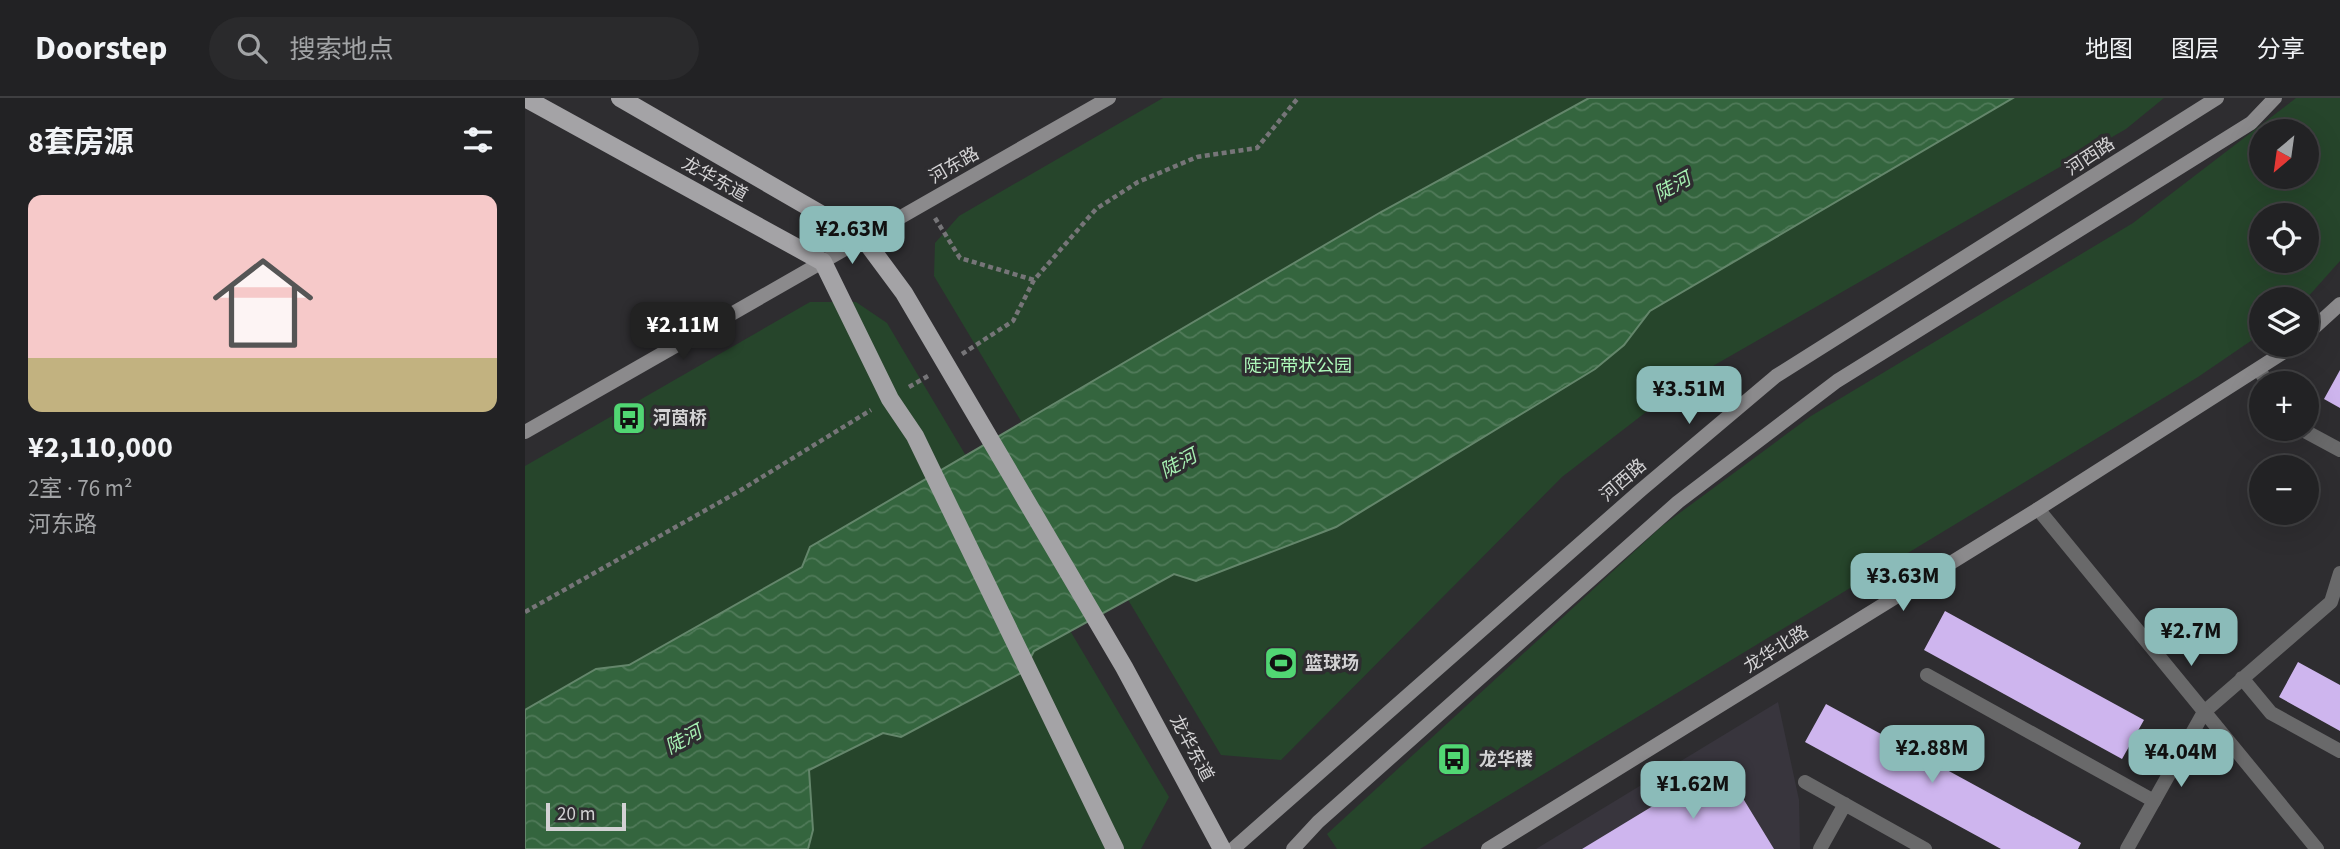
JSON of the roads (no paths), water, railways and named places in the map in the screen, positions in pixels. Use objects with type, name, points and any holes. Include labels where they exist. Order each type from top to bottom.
[{"type":"main road","name":"龙华东道","points":[[525,98],[823,262]]},
{"type":"main road","name":"龙华东道","points":[[620,98],[864,239],[904,293],[1124,667],[1222,849]]},
{"type":"main road","name":"河东路","points":[[525,432],[1109,98]]},
{"type":"main road","name":"河西路","points":[[1233,849],[1641,490],[1776,376],[2217,98]]},
{"type":"main road","points":[[1293,849],[1318,822],[1678,502],[1837,381],[2251,122],[2275,98]]},
{"type":"main road","points":[[823,262],[890,398],[915,436],[1115,849]]},
{"type":"main road","points":[[2319,323],[2340,304]]},
{"type":"main road","name":"龙华北路","points":[[1489,849],[2278,357]]},
{"type":"street","points":[[2319,439],[2340,450]]},
{"type":"street","points":[[2038,509],[2317,849]]},
{"type":"street","points":[[2127,849],[2204,712],[2335,604],[2340,573]]},
{"type":"street","points":[[1927,675],[2154,801]]},
{"type":"street","points":[[2242,678],[2271,713],[2340,751]]},
{"type":"street","points":[[1805,782],[1925,849]]},
{"type":"street","points":[[1820,849],[1845,804]]},
{"type":"water","name":"陡河","points":[[1589,98],[2013,98],[1650,311],[1624,345],[1595,369],[1336,527],[1196,581],[1174,574],[1034,651],[1023,672],[901,737],[883,733],[809,770],[813,830],[808,849],[525,849],[525,710],[596,669],[629,665],[802,567],[810,547],[1381,212]]},
{"type":"place","name":"河茵桥","points":[[629,418]]},
{"type":"place","name":"篮球场","points":[[1281,663]]},
{"type":"place","name":"龙华楼","points":[[1454,759]]},
{"type":"park label","name":"陡河带状公园","points":[[1298,366]]}]
